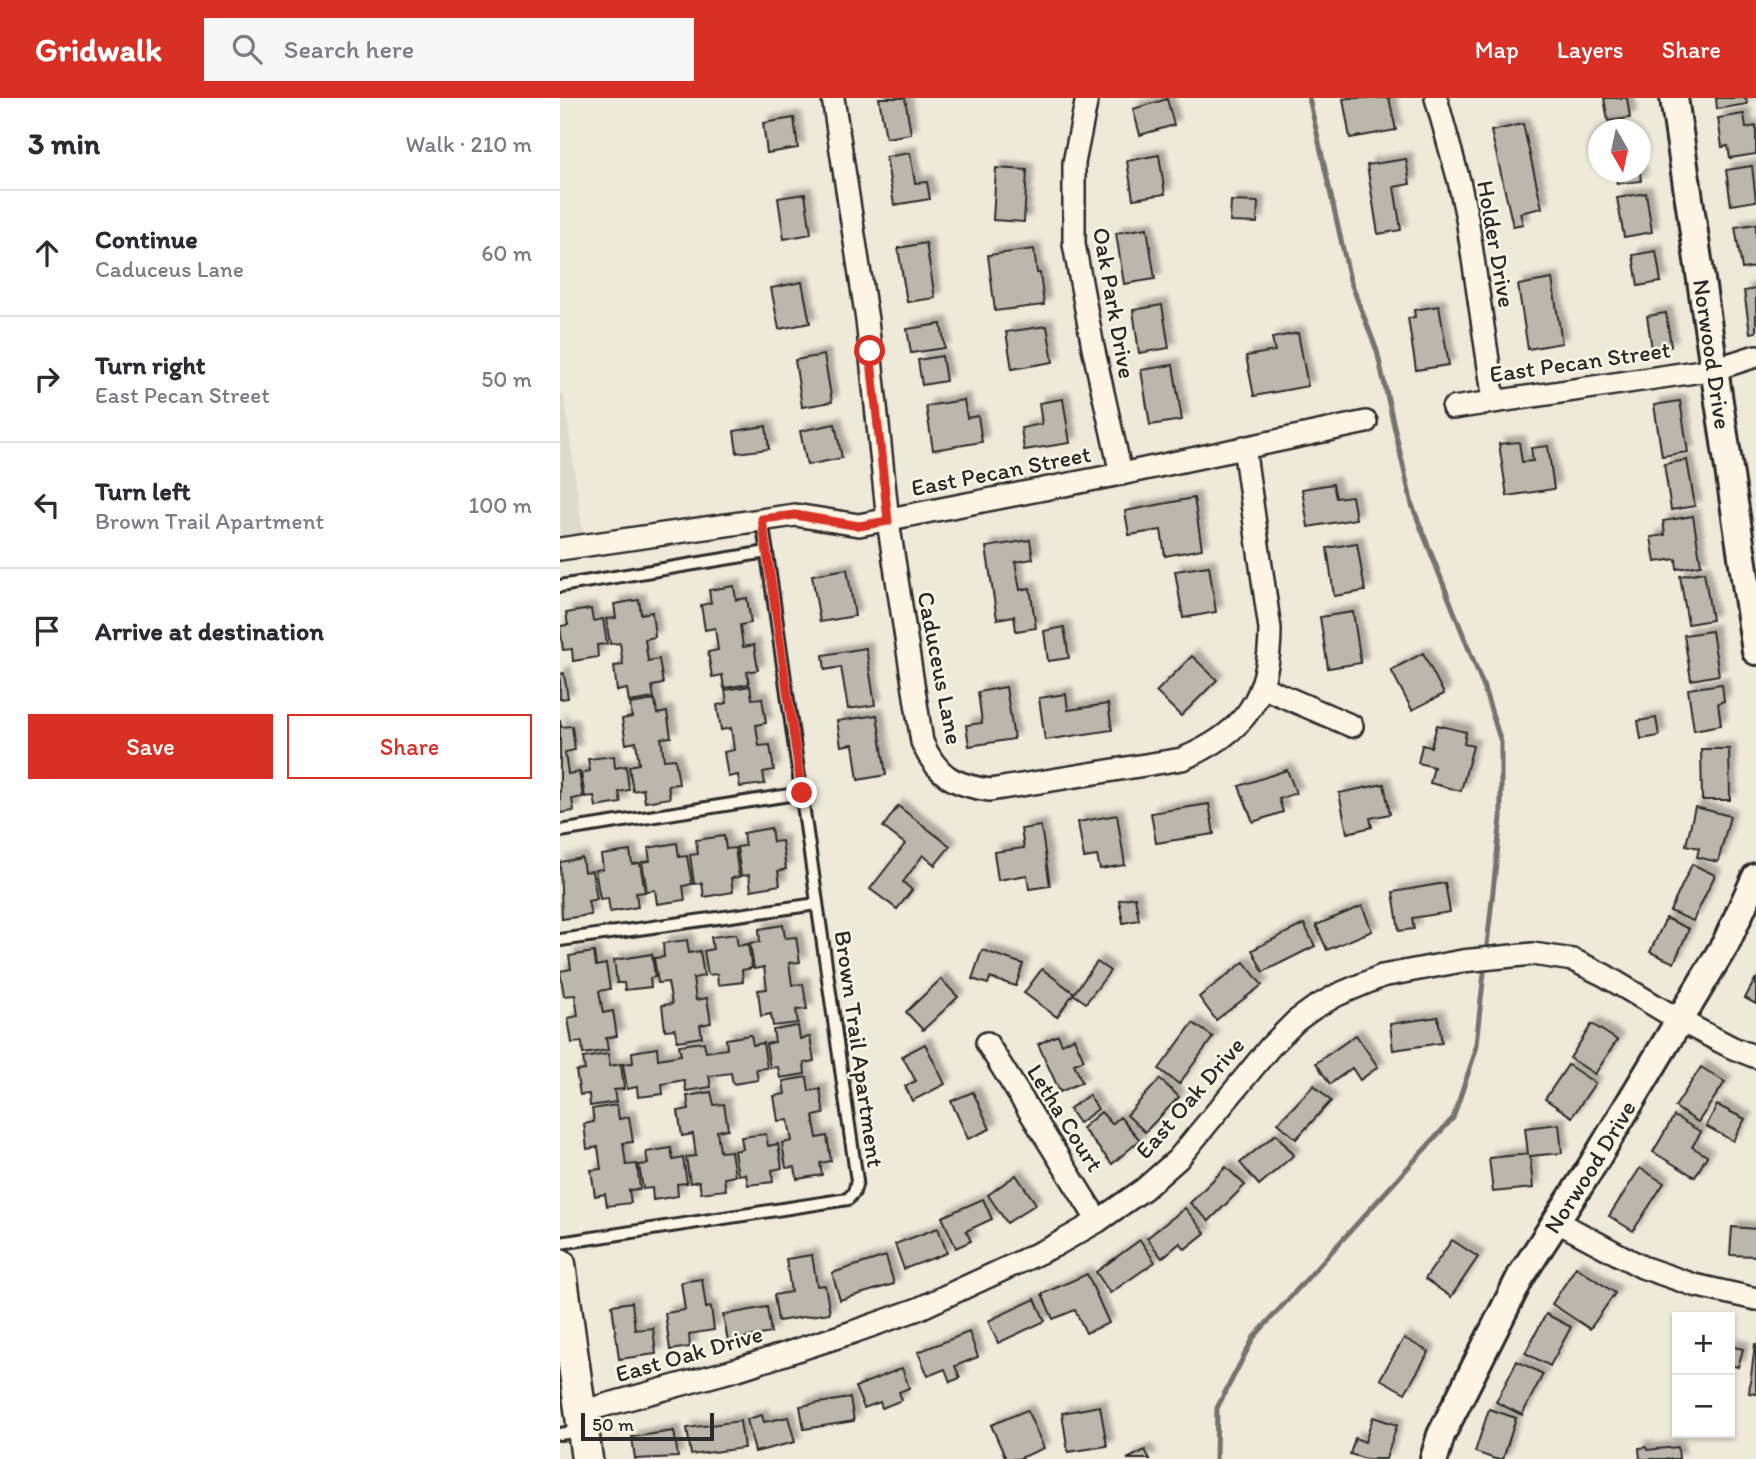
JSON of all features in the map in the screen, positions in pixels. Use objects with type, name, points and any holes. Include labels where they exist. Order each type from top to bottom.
[{"type":"main road","points":[[560,1264],[577,1434]]},
{"type":"street","name":"Caduceus Lane","points":[[833,98],[867,320],[888,521],[922,742],[930,760],[945,776],[965,786],[990,790],[1182,759],[1208,748],[1227,736],[1241,722],[1262,687],[1270,656],[1270,629],[1244,447]]},
{"type":"street","name":"Oak Park Drive","points":[[1087,98],[1073,163],[1074,244],[1121,474]]},
{"type":"street","name":"Holder Drive","points":[[1436,98],[1460,181],[1494,401]]},
{"type":"street","name":"Norwood Drive","points":[[1674,98],[1756,651]]},
{"type":"street","name":"East Pecan Street","points":[[1453,408],[1715,369],[1756,356]]},
{"type":"street","name":"East Pecan Street","points":[[560,549],[795,515],[859,526],[1366,422]]},
{"type":"street","points":[[1262,687],[1352,726]]},
{"type":"street","name":"Norwood Drive","points":[[1434,1459],[1441,1435],[1521,1276],[1726,943],[1756,877]]},
{"type":"street","name":"East Oak Drive","points":[[577,1434],[738,1369],[918,1309],[1054,1246],[1098,1221],[1144,1189],[1178,1159],[1270,1047],[1296,1021],[1337,995],[1382,976],[1497,957],[1533,954],[1573,960],[1626,987],[1679,1020],[1732,1048],[1756,1057]]},
{"type":"street","name":"Letha Court","points":[[987,1043],[1098,1221]]},
{"type":"street","points":[[1556,1221],[1642,1267],[1694,1285],[1756,1299]]},
{"type":"lane","name":"Brown Trail Apartment","points":[[560,1243],[848,1199],[855,1192],[856,1181],[762,519]]},
{"type":"lane","points":[[560,586],[767,552]]},
{"type":"lane","points":[[560,831],[802,793]]},
{"type":"lane","name":"Brown Trail Apartment","points":[[560,940],[817,904]]},
{"type":"shaded area","points":[[560,394],[564,394],[583,534],[560,537]]},
{"type":"building","points":[[879,98],[905,98],[911,134],[886,138]]},
{"type":"building","points":[[1389,98],[1396,130],[1350,138],[1343,99]]},
{"type":"building","points":[[1604,98],[1627,98],[1630,118],[1608,119]]},
{"type":"building","points":[[1716,98],[1746,98],[1747,104],[1717,109]]},
{"type":"building","points":[[1167,99],[1174,125],[1140,135],[1133,109]]},
{"type":"building","points":[[1744,114],[1746,128],[1756,126],[1756,154],[1730,158],[1728,146],[1722,147],[1718,118]]},
{"type":"building","points":[[794,118],[798,148],[767,153],[763,123]]},
{"type":"building","points":[[1523,124],[1542,208],[1520,213],[1523,224],[1513,226],[1491,131]]},
{"type":"building","points":[[910,153],[915,183],[927,182],[930,199],[894,205],[886,157]]},
{"type":"building","points":[[1159,155],[1165,194],[1133,199],[1127,161]]},
{"type":"building","points":[[1406,159],[1410,184],[1394,187],[1401,230],[1378,234],[1367,165]]},
{"type":"building","points":[[1752,166],[1756,201],[1731,205],[1726,170]]},
{"type":"building","points":[[996,168],[1027,170],[1024,222],[993,220]]},
{"type":"building","points":[[1646,193],[1652,232],[1624,237],[1617,198]]},
{"type":"building","points":[[805,194],[811,234],[784,239],[778,198]]},
{"type":"building","points":[[1231,201],[1258,202],[1257,223],[1230,222]]},
{"type":"building","points":[[1756,224],[1756,267],[1742,269],[1735,227]]},
{"type":"building","points":[[1147,228],[1155,279],[1124,284],[1116,233]]},
{"type":"building","points":[[926,243],[935,298],[907,302],[898,248]]},
{"type":"building","points":[[1034,249],[1044,305],[995,311],[988,255]]},
{"type":"building","points":[[1656,251],[1661,282],[1638,286],[1633,255]]},
{"type":"building","points":[[1552,279],[1562,343],[1528,349],[1518,285]]},
{"type":"building","points":[[802,282],[810,323],[779,329],[771,288]]},
{"type":"building","points":[[1756,289],[1756,332],[1750,333],[1744,291]]},
{"type":"building","points":[[1162,305],[1169,348],[1139,353],[1133,310]]},
{"type":"building","points":[[1439,306],[1449,365],[1416,370],[1408,318],[1415,317],[1414,310]]},
{"type":"building","points":[[1666,313],[1671,346],[1652,349],[1647,316]]},
{"type":"building","points":[[941,324],[945,348],[911,353],[907,329]]},
{"type":"building","points":[[1047,326],[1053,362],[1012,369],[1006,332]]},
{"type":"building","points":[[1298,333],[1308,386],[1254,396],[1246,356],[1275,351],[1272,338]]},
{"type":"building","points":[[824,355],[832,402],[802,407],[795,360]]},
{"type":"building","points":[[942,356],[946,381],[922,385],[918,360]]},
{"type":"building","points":[[1173,365],[1182,420],[1150,425],[1141,370]]},
{"type":"building","points":[[1063,399],[1070,443],[1024,450],[1021,428],[1042,424],[1039,403]]},
{"type":"building","points":[[964,400],[967,418],[978,416],[982,442],[933,450],[926,406]]},
{"type":"building","points":[[1680,401],[1688,452],[1662,456],[1654,405]]},
{"type":"building","points":[[835,424],[842,458],[807,465],[800,431]]},
{"type":"building","points":[[766,426],[769,449],[737,453],[734,431]]},
{"type":"building","points":[[1519,442],[1522,462],[1533,461],[1531,448],[1548,446],[1554,489],[1507,496],[1499,444]]},
{"type":"building","points":[[1687,460],[1695,506],[1671,510],[1664,464]]},
{"type":"building","points":[[1333,484],[1336,498],[1352,496],[1356,519],[1308,527],[1302,489]]},
{"type":"building","points":[[1194,498],[1202,549],[1165,556],[1161,530],[1129,535],[1125,511]]},
{"type":"building","points":[[1693,516],[1701,565],[1677,569],[1676,559],[1655,562],[1651,537],[1665,535],[1663,521]]},
{"type":"building","points":[[1030,540],[1033,559],[1015,562],[1020,590],[1030,588],[1036,628],[1016,631],[1014,616],[997,619],[986,547]]},
{"type":"building","points":[[1357,543],[1365,591],[1334,596],[1327,548]]},
{"type":"building","points":[[1209,566],[1216,612],[1183,618],[1175,571]]},
{"type":"building","points":[[847,569],[855,616],[820,622],[812,575]]},
{"type":"building","points":[[1704,572],[1712,620],[1688,624],[1680,576]]},
{"type":"building","points":[[734,586],[736,600],[747,598],[751,623],[740,625],[743,647],[754,645],[758,670],[747,672],[749,684],[724,688],[722,675],[712,677],[708,652],[718,650],[715,628],[705,630],[701,605],[711,603],[709,590]]},
{"type":"building","points":[[639,600],[641,614],[652,612],[655,637],[645,639],[648,661],[659,659],[663,684],[652,686],[654,698],[629,702],[627,689],[617,691],[614,666],[623,665],[620,643],[610,644],[606,619],[616,618],[614,604]]},
{"type":"building","points":[[591,609],[593,621],[603,619],[607,644],[597,645],[598,657],[573,661],[572,649],[563,650],[560,626],[568,625],[566,613]]},
{"type":"building","points":[[1353,612],[1361,663],[1328,668],[1320,617]]},
{"type":"building","points":[[1064,627],[1069,658],[1048,661],[1044,631]]},
{"type":"building","points":[[1712,631],[1719,675],[1691,680],[1684,635]]},
{"type":"building","points":[[866,648],[875,705],[848,709],[841,667],[825,670],[823,655]]},
{"type":"building","points":[[1423,653],[1444,694],[1412,710],[1391,670]]},
{"type":"building","points":[[1192,656],[1217,680],[1181,716],[1156,692]]},
{"type":"building","points":[[564,673],[568,698],[560,699],[560,674]]},
{"type":"building","points":[[1722,684],[1724,701],[1718,703],[1721,725],[1694,730],[1688,689]]},
{"type":"building","points":[[750,686],[752,699],[762,698],[766,723],[756,725],[759,746],[770,745],[774,770],[763,772],[765,784],[740,787],[738,775],[728,777],[724,752],[734,750],[731,728],[721,730],[717,705],[727,703],[725,690]]},
{"type":"building","points":[[1006,687],[1014,739],[969,746],[966,725],[982,723],[978,692]]},
{"type":"building","points":[[1066,694],[1068,710],[1108,704],[1112,730],[1045,740],[1039,698]]},
{"type":"building","points":[[655,700],[657,714],[667,712],[671,737],[661,738],[664,760],[675,759],[679,784],[668,785],[670,798],[645,802],[643,789],[633,791],[629,766],[639,764],[636,742],[626,744],[622,719],[632,717],[630,704]]},
{"type":"building","points":[[877,715],[886,775],[858,780],[853,744],[841,746],[837,721]]},
{"type":"building","points":[[1656,718],[1659,736],[1641,739],[1638,721]]},
{"type":"building","points":[[560,719],[561,727],[572,726],[575,750],[565,752],[568,774],[579,772],[583,797],[572,799],[574,811],[560,813]]},
{"type":"building","points":[[1437,725],[1466,732],[1464,744],[1473,746],[1461,791],[1430,783],[1434,767],[1418,763],[1422,745],[1431,747]]},
{"type":"building","points":[[1701,749],[1729,749],[1730,800],[1702,800]]},
{"type":"building","points":[[614,756],[615,768],[626,766],[629,790],[619,792],[621,803],[596,807],[594,796],[585,797],[581,773],[590,771],[588,759]]},
{"type":"building","points":[[1287,770],[1296,793],[1279,799],[1283,812],[1253,822],[1239,786]]},
{"type":"building","points":[[1384,784],[1390,814],[1370,818],[1372,827],[1347,833],[1339,793]]},
{"type":"building","points":[[1209,804],[1214,834],[1156,843],[1151,813]]},
{"type":"building","points":[[898,806],[950,846],[935,865],[923,855],[903,882],[912,890],[897,909],[870,889],[905,844],[883,827]]},
{"type":"building","points":[[1695,807],[1730,816],[1718,862],[1697,857],[1699,848],[1686,845]]},
{"type":"building","points":[[1117,815],[1125,865],[1100,869],[1097,856],[1084,858],[1078,822]]},
{"type":"building","points":[[1041,826],[1050,886],[1029,889],[1027,875],[998,880],[994,852],[1024,848],[1021,829]]},
{"type":"building","points":[[771,828],[773,842],[782,841],[786,869],[778,871],[780,885],[751,890],[749,875],[741,876],[737,847],[745,846],[743,833]]},
{"type":"building","points":[[724,836],[726,849],[735,848],[739,877],[731,878],[733,892],[704,897],[702,883],[694,884],[690,855],[698,854],[696,840]]},
{"type":"building","points":[[677,843],[679,857],[687,856],[692,884],[683,886],[685,900],[657,904],[655,890],[647,891],[642,862],[650,861],[648,848]]},
{"type":"building","points":[[630,851],[632,864],[640,863],[645,892],[636,893],[638,907],[610,912],[608,898],[600,899],[595,870],[603,869],[601,855]]},
{"type":"building","points":[[582,858],[584,872],[592,871],[597,899],[588,901],[591,915],[562,919],[560,862]]},
{"type":"building","points":[[1692,864],[1715,875],[1693,921],[1670,911]]},
{"type":"building","points":[[1445,883],[1450,912],[1412,918],[1414,929],[1399,931],[1393,892]]},
{"type":"building","points":[[1135,897],[1139,920],[1123,923],[1119,900]]},
{"type":"building","points":[[1362,906],[1372,931],[1327,950],[1316,925]]},
{"type":"building","points":[[1666,918],[1689,929],[1674,963],[1650,952]]},
{"type":"building","points":[[1304,924],[1315,946],[1263,972],[1252,950]]},
{"type":"building","points":[[783,925],[785,938],[796,937],[800,962],[789,963],[792,985],[803,984],[807,1009],[796,1010],[798,1023],[773,1026],[771,1014],[761,1016],[758,990],[767,989],[764,967],[754,969],[750,943],[760,942],[759,929]]},
{"type":"building","points":[[736,934],[738,946],[748,944],[752,968],[742,970],[743,982],[718,985],[717,974],[708,975],[704,951],[713,949],[711,937]]},
{"type":"building","points":[[687,940],[689,953],[700,951],[704,976],[693,978],[696,1000],[707,998],[711,1023],[700,1025],[702,1037],[677,1041],[675,1029],[665,1030],[662,1005],[672,1004],[668,982],[658,983],[654,958],[664,957],[663,943]]},
{"type":"building","points":[[982,950],[1023,964],[1016,986],[990,978],[988,984],[972,979]]},
{"type":"building","points":[[594,952],[596,966],[606,964],[610,989],[599,991],[603,1013],[613,1011],[617,1036],[606,1038],[608,1050],[583,1054],[582,1042],[572,1043],[568,1018],[578,1016],[575,995],[564,996],[560,971],[571,969],[569,956]]},
{"type":"building","points":[[652,954],[655,977],[650,978],[651,987],[625,990],[624,983],[617,983],[614,960]]},
{"type":"building","points":[[1097,962],[1110,971],[1086,1003],[1073,994],[1057,1017],[1024,993],[1042,969],[1074,993]]},
{"type":"building","points":[[1244,962],[1262,985],[1216,1020],[1199,997]]},
{"type":"building","points":[[1756,978],[1756,1004],[1745,998]]},
{"type":"building","points":[[941,979],[958,997],[923,1030],[906,1012]]},
{"type":"building","points":[[1438,1017],[1442,1043],[1393,1050],[1390,1024]]},
{"type":"building","points":[[1193,1023],[1213,1037],[1179,1084],[1159,1069]]},
{"type":"building","points":[[1592,1024],[1617,1040],[1595,1074],[1570,1058]]},
{"type":"building","points":[[798,1026],[800,1039],[810,1037],[814,1061],[804,1063],[805,1074],[780,1078],[778,1067],[770,1068],[766,1044],[775,1042],[773,1030]]},
{"type":"building","points":[[751,1035],[753,1045],[763,1043],[767,1068],[756,1069],[758,1080],[733,1084],[731,1073],[709,1076],[711,1087],[686,1091],[684,1080],[662,1084],[663,1094],[638,1097],[637,1087],[627,1089],[623,1064],[633,1063],[632,1052],[657,1048],[658,1059],[681,1055],[679,1045],[704,1042],[706,1052],[727,1049],[726,1039]]},
{"type":"building","points":[[1058,1035],[1062,1044],[1074,1038],[1084,1060],[1074,1064],[1082,1082],[1060,1092],[1038,1044]]},
{"type":"building","points":[[1356,1035],[1378,1067],[1360,1080],[1352,1068],[1330,1084],[1316,1063]]},
{"type":"building","points":[[925,1044],[945,1084],[912,1101],[905,1086],[916,1081],[902,1056]]},
{"type":"building","points":[[608,1054],[610,1066],[621,1064],[624,1089],[614,1090],[616,1102],[590,1106],[589,1094],[580,1095],[576,1071],[585,1070],[583,1058]]},
{"type":"building","points":[[1568,1065],[1595,1083],[1572,1117],[1545,1099]]},
{"type":"building","points":[[1701,1067],[1725,1082],[1698,1122],[1675,1107]]},
{"type":"building","points":[[807,1077],[809,1091],[820,1089],[824,1114],[813,1116],[817,1138],[827,1136],[831,1161],[820,1163],[822,1175],[797,1179],[795,1167],[786,1168],[782,1143],[792,1141],[788,1120],[778,1121],[774,1096],[785,1094],[783,1081]]},
{"type":"building","points":[[1160,1079],[1179,1097],[1145,1132],[1127,1115]]},
{"type":"building","points":[[1314,1085],[1331,1101],[1296,1139],[1278,1123]]},
{"type":"building","points":[[711,1092],[714,1105],[724,1104],[728,1129],[717,1131],[720,1152],[731,1151],[735,1176],[724,1178],[726,1190],[701,1193],[699,1181],[690,1183],[686,1157],[696,1156],[693,1134],[682,1136],[678,1111],[689,1109],[687,1096]]},
{"type":"building","points":[[973,1092],[990,1129],[968,1139],[951,1101]]},
{"type":"building","points":[[1089,1095],[1098,1109],[1079,1123],[1069,1109]]},
{"type":"building","points":[[617,1105],[619,1119],[629,1117],[633,1142],[623,1143],[626,1165],[637,1164],[640,1189],[629,1190],[631,1203],[607,1206],[605,1194],[595,1196],[591,1170],[601,1169],[598,1147],[587,1149],[584,1124],[594,1122],[592,1109]]},
{"type":"building","points":[[1717,1105],[1745,1119],[1733,1141],[1706,1126]]},
{"type":"building","points":[[1101,1112],[1112,1124],[1120,1117],[1140,1140],[1112,1164],[1082,1128]]},
{"type":"building","points":[[1674,1116],[1701,1132],[1692,1147],[1707,1156],[1695,1177],[1653,1152]]},
{"type":"building","points":[[1559,1124],[1562,1153],[1530,1156],[1533,1188],[1493,1192],[1489,1158],[1528,1154],[1525,1128]]},
{"type":"building","points":[[766,1134],[768,1146],[778,1144],[782,1168],[772,1170],[773,1182],[748,1185],[746,1174],[738,1175],[734,1151],[743,1149],[741,1137]]},
{"type":"building","points":[[1276,1134],[1294,1155],[1259,1185],[1240,1163]]},
{"type":"building","points":[[671,1148],[673,1160],[683,1158],[687,1183],[677,1184],[678,1196],[653,1200],[652,1188],[643,1189],[639,1165],[648,1164],[646,1152]]},
{"type":"building","points":[[1226,1167],[1245,1185],[1209,1221],[1190,1203]]},
{"type":"building","points":[[1640,1168],[1664,1183],[1633,1231],[1609,1216]]},
{"type":"building","points":[[1016,1175],[1036,1204],[1007,1223],[988,1195]]},
{"type":"building","points":[[983,1199],[992,1219],[966,1231],[971,1241],[956,1248],[942,1217]]},
{"type":"building","points":[[1185,1208],[1205,1233],[1185,1249],[1180,1243],[1162,1258],[1147,1238]]},
{"type":"building","points":[[1732,1227],[1756,1229],[1756,1256],[1730,1255]]},
{"type":"building","points":[[938,1228],[947,1253],[904,1269],[895,1244]]},
{"type":"building","points":[[1140,1240],[1155,1262],[1110,1293],[1096,1272]]},
{"type":"building","points":[[1452,1240],[1478,1257],[1451,1297],[1425,1279]]},
{"type":"building","points":[[812,1255],[817,1286],[825,1285],[830,1313],[778,1321],[774,1295],[791,1292],[786,1259]]},
{"type":"building","points":[[886,1256],[894,1284],[840,1300],[832,1273]]},
{"type":"building","points":[[1576,1267],[1615,1293],[1590,1329],[1552,1304]]},
{"type":"building","points":[[1087,1274],[1109,1323],[1086,1333],[1075,1310],[1053,1319],[1042,1294]]},
{"type":"building","points":[[702,1279],[706,1308],[711,1307],[714,1330],[689,1334],[690,1347],[670,1350],[665,1313],[685,1310],[681,1282]]},
{"type":"building","points":[[1035,1299],[1045,1321],[998,1343],[988,1321]]},
{"type":"building","points":[[632,1302],[635,1330],[653,1328],[656,1354],[619,1359],[612,1305]]},
{"type":"building","points":[[767,1307],[771,1333],[728,1341],[723,1315]]},
{"type":"building","points":[[1546,1314],[1571,1327],[1550,1366],[1525,1353]]},
{"type":"building","points":[[969,1332],[978,1357],[955,1366],[960,1378],[950,1382],[945,1369],[928,1376],[918,1352]]},
{"type":"building","points":[[1404,1338],[1429,1352],[1405,1393],[1380,1379]]},
{"type":"building","points":[[1756,1344],[1756,1394],[1749,1393]]},
{"type":"building","points":[[1735,1347],[1743,1349],[1738,1367],[1735,1366]]},
{"type":"building","points":[[1517,1361],[1543,1374],[1522,1415],[1496,1402]]},
{"type":"building","points":[[902,1368],[909,1388],[899,1392],[902,1400],[882,1408],[880,1402],[864,1408],[855,1387]]},
{"type":"building","points":[[850,1398],[854,1421],[804,1429],[800,1406]]},
{"type":"building","points":[[1100,1406],[1107,1446],[1068,1452],[1062,1413]]},
{"type":"building","points":[[1489,1409],[1516,1418],[1503,1459],[1475,1452]]},
{"type":"building","points":[[1027,1410],[1044,1448],[1018,1459],[1006,1459],[991,1425]]},
{"type":"building","points":[[762,1415],[764,1422],[788,1417],[795,1442],[755,1452],[747,1419]]},
{"type":"building","points":[[1373,1417],[1397,1425],[1386,1459],[1366,1459],[1350,1454],[1355,1438],[1365,1442]]},
{"type":"building","points":[[740,1421],[744,1448],[691,1455],[687,1428]]},
{"type":"building","points":[[674,1431],[678,1457],[635,1459],[632,1437]]},
{"type":"building","points":[[1646,1447],[1647,1450],[1678,1447],[1679,1459],[1640,1459],[1639,1448]]},
{"type":"building","points":[[1145,1450],[1150,1459],[1127,1459]]},
{"type":"waterway","points":[[1309,98],[1350,280],[1377,351],[1412,505],[1483,685],[1501,742],[1501,818],[1486,954]]},
{"type":"waterway","points":[[1216,1459],[1217,1408],[1254,1337],[1453,1118],[1475,1053],[1485,964]]},
{"type":"route","points":[[802,793],[762,519],[795,515],[859,526],[888,521],[870,351]]}]
